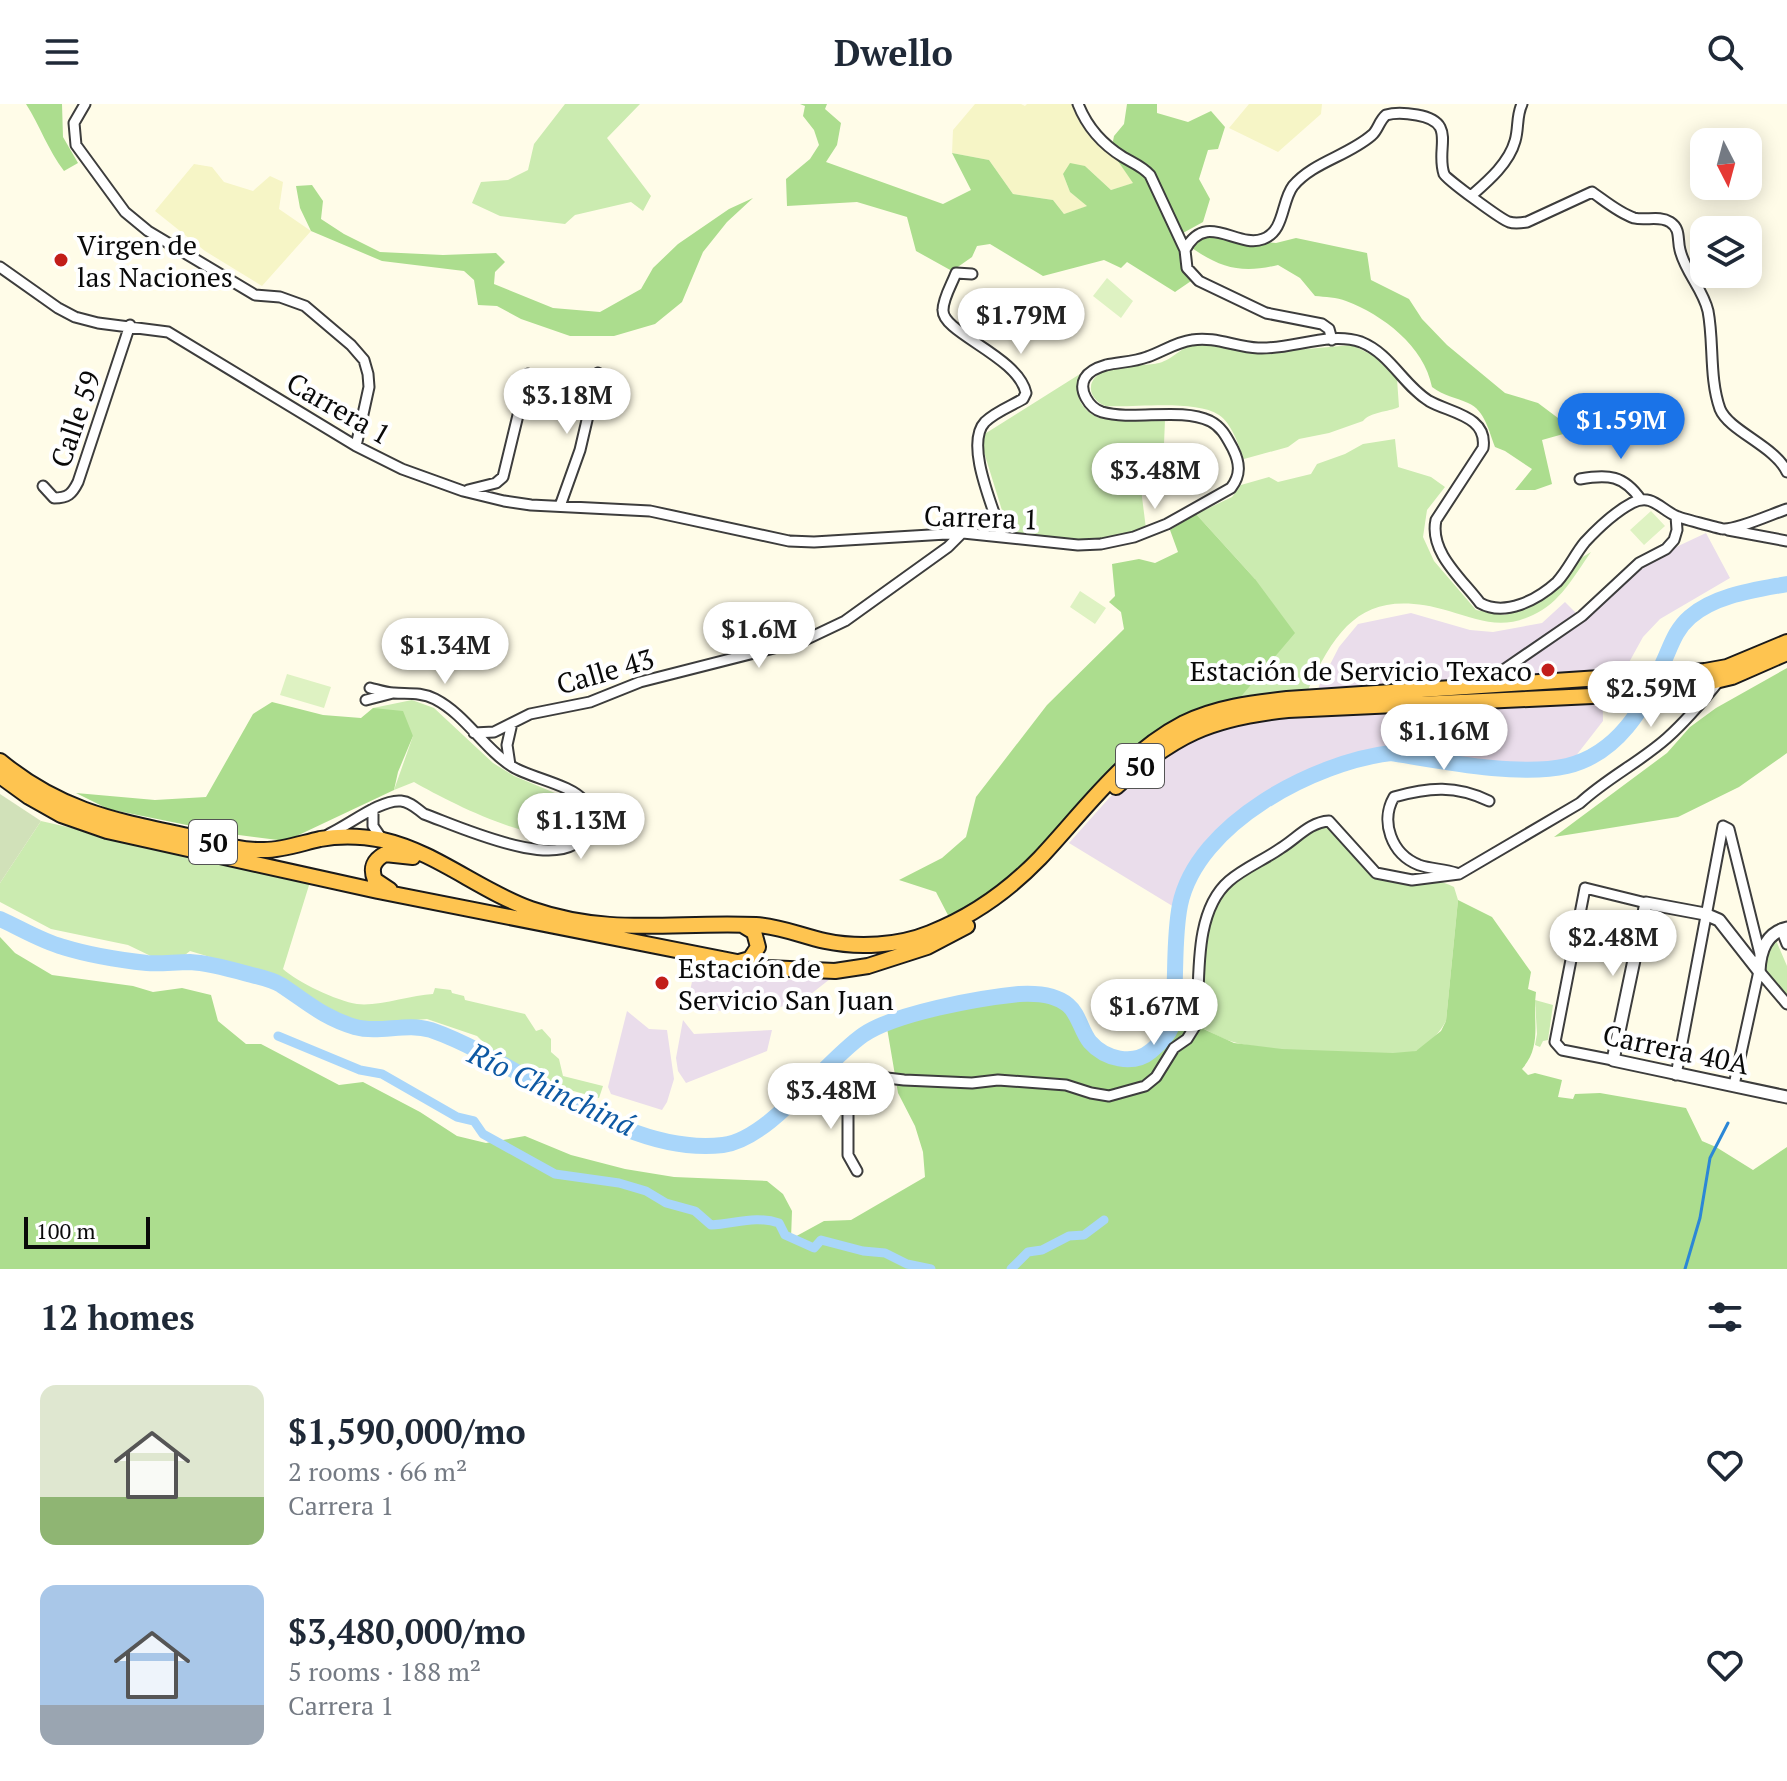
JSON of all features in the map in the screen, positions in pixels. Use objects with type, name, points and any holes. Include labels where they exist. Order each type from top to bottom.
[{"type":"highway","name":"50","points":[[0,776],[45,807],[84,824],[401,896],[734,961],[781,969],[835,971],[903,956],[955,934],[985,915],[1045,864],[1111,792],[1140,766],[1189,733],[1222,720],[1288,710],[1605,695],[1681,681],[1727,667],[1787,642]]},
{"type":"highway","name":"50","points":[[0,761],[35,787],[87,813],[249,850],[279,849],[344,836],[383,840],[437,863],[511,901],[561,918],[620,927],[741,925],[775,928],[827,942],[877,944],[924,935],[951,924],[1007,888],[1133,758],[1165,734],[1199,717],[1240,705],[1287,699],[1603,679],[1719,681],[1787,653]]},
{"type":"highway","points":[[401,896],[375,880],[372,869],[378,858],[385,854],[402,854],[437,863]]},
{"type":"highway","points":[[734,961],[750,959],[758,947],[754,932],[741,925]]},
{"type":"street","points":[[85,104],[74,123],[76,145],[125,212],[148,231],[255,295],[280,297],[305,306],[364,360],[369,387],[356,446]]},
{"type":"street","points":[[1078,104],[1086,124],[1122,157],[1144,167],[1150,175],[1188,244],[1187,268],[1199,281],[1266,313],[1322,324],[1329,329],[1332,340]]},
{"type":"street","points":[[1472,195],[1495,175],[1515,143],[1517,115],[1522,104]]},
{"type":"street","points":[[1188,244],[1214,232],[1253,240],[1263,239],[1278,226],[1292,187],[1375,133],[1381,120],[1393,113],[1433,119],[1440,126],[1443,173],[1448,182],[1472,195],[1506,221],[1518,224],[1527,222],[1592,192],[1627,215],[1645,220],[1666,220],[1673,224],[1678,230],[1680,249],[1709,314],[1711,358],[1720,410],[1725,418],[1768,451],[1787,472]]},
{"type":"street","name":"Carrera 1","points":[[0,267],[75,317],[168,332],[356,446],[402,469],[463,491],[504,501],[650,511],[789,541],[963,533],[1078,545],[1134,537],[1167,524],[1231,488],[1238,479],[1237,457],[1219,427],[1208,420],[1105,413],[1095,409],[1083,388],[1085,377],[1093,370],[1134,361],[1193,339],[1261,348],[1350,340],[1370,346],[1386,357],[1426,399],[1467,416],[1477,426],[1484,441],[1483,448],[1436,520],[1434,531],[1439,551],[1480,603],[1489,608],[1511,608],[1558,581],[1584,543],[1605,522],[1641,500]]},
{"type":"street","points":[[972,274],[956,273],[942,311],[946,322],[991,352],[1018,375],[1026,393],[1023,399],[987,420],[978,432],[976,451],[1002,536]]},
{"type":"street","name":"Calle 59","points":[[43,486],[54,498],[65,498],[78,482],[130,325]]},
{"type":"street","points":[[560,506],[580,450],[598,373]]},
{"type":"street","points":[[463,491],[496,483],[503,477],[528,374]]},
{"type":"street","points":[[1580,479],[1601,475],[1620,478],[1641,500],[1653,501],[1676,516],[1787,541]]},
{"type":"street","points":[[1725,529],[1787,509]]},
{"type":"street","points":[[1478,687],[1582,616],[1639,563],[1666,549],[1674,540],[1676,516]]},
{"type":"street","name":"Calle 43","points":[[474,733],[494,732],[530,714],[590,702],[640,682],[805,640],[845,621],[963,533]]},
{"type":"street","points":[[857,1171],[848,1155],[848,1080],[862,1075],[972,1083],[998,1080],[1066,1085],[1109,1096],[1145,1086],[1156,1077],[1174,1048],[1193,1032],[1197,1023],[1207,909],[1230,880],[1313,825],[1329,821],[1376,873],[1412,880],[1459,874],[1580,803],[1596,788],[1666,739],[1719,681]]},
{"type":"street","points":[[300,844],[346,826],[373,809],[398,800],[424,814],[533,851],[568,849],[581,840],[587,829],[585,802],[574,793],[524,774],[510,765],[452,710],[433,698],[370,688]]},
{"type":"street","points":[[366,700],[393,693]]},
{"type":"street","points":[[510,765],[507,745],[512,723]]},
{"type":"street","points":[[1459,874],[1420,866],[1394,845],[1388,832],[1389,805],[1394,797],[1435,787],[1473,793],[1489,801]]},
{"type":"street","points":[[373,809],[373,826],[383,840]]},
{"type":"street","points":[[1676,1075],[1723,826],[1728,826],[1760,954],[1734,1085]]},
{"type":"street","name":"Carrera 40A","points":[[1646,903],[1585,888],[1555,1042],[1557,1046],[1562,1050],[1787,1097]]},
{"type":"street","points":[[1613,1060],[1646,903],[1705,914],[1719,920],[1787,1004]]},
{"type":"street","points":[[1760,954],[1771,935],[1784,928],[1787,944]]},
{"type":"shaded area","points":[[1706,533],[1730,578],[1660,619],[1643,637],[1627,666],[1602,668],[1603,721],[1568,766],[1519,769],[1391,753],[1346,762],[1313,773],[1283,788],[1211,846],[1194,868],[1179,910],[1069,843],[1110,797],[1157,757],[1192,737],[1234,724],[1316,714],[1319,686],[1339,647],[1358,624],[1411,613],[1470,630],[1493,632],[1542,623],[1565,602],[1582,619],[1642,563]]},
{"type":"shaded area","points":[[698,969],[768,980],[830,979],[802,1001],[773,1009],[755,1004],[720,1011],[687,1004],[694,973]]},
{"type":"shaded area","points":[[627,1011],[649,1029],[667,1030],[674,1079],[662,1110],[611,1094],[608,1087]]},
{"type":"shaded area","points":[[683,1020],[694,1034],[772,1030],[767,1051],[686,1083],[678,1071],[676,1058]]},
{"type":"green space","points":[[26,104],[62,104],[63,137],[78,163],[64,171]]},
{"type":"green space","points":[[565,104],[640,104],[607,138],[651,196],[643,211],[631,202],[575,215],[565,224],[500,216],[472,203],[481,182],[508,180],[528,170],[534,144]]},
{"type":"green space","points":[[800,104],[827,104],[825,109],[841,123],[837,145],[826,162],[943,204],[971,190],[952,153],[989,160],[1013,194],[1053,200],[1064,214],[1087,206],[1070,192],[1063,174],[1070,163],[1085,166],[1111,190],[1133,183],[1111,151],[1114,136],[1124,124],[1127,104],[1157,104],[1157,113],[1188,122],[1211,111],[1225,127],[1218,149],[1208,150],[1199,179],[1210,199],[1203,222],[1183,233],[1181,248],[1194,279],[1175,292],[1127,262],[1121,268],[1104,260],[1043,276],[990,244],[977,246],[972,257],[952,271],[916,251],[907,217],[857,202],[787,206],[786,179],[810,159],[819,145],[814,130],[803,116],[805,106]]},
{"type":"green space","points":[[975,104],[1077,104],[1092,138],[1111,151],[1134,183],[1111,190],[1085,166],[1063,174],[1070,192],[1088,206],[1064,214],[1053,200],[1013,194],[989,160],[952,153],[953,130]]},
{"type":"green space","points":[[1249,104],[1322,104],[1321,114],[1278,152],[1229,128]]},
{"type":"green space","points":[[194,164],[212,167],[224,182],[253,191],[270,176],[283,182],[279,209],[311,231],[262,286],[205,251],[155,211]]},
{"type":"green space","points":[[312,185],[323,201],[321,219],[380,252],[443,255],[496,253],[505,262],[495,272],[494,284],[553,308],[600,312],[641,289],[653,268],[678,244],[729,209],[753,198],[727,222],[703,252],[682,302],[655,324],[614,336],[570,336],[521,319],[497,306],[478,305],[474,280],[464,271],[382,261],[311,231],[300,208],[296,186]]},
{"type":"green space","points":[[1201,237],[1276,243],[1296,238],[1367,253],[1371,280],[1409,299],[1422,319],[1447,345],[1505,393],[1538,403],[1562,421],[1581,429],[1542,440],[1552,484],[1535,490],[1515,490],[1532,469],[1495,447],[1486,422],[1474,406],[1432,387],[1428,372],[1411,345],[1387,324],[1346,301],[1315,296],[1300,278],[1278,265],[1242,269],[1211,260],[1189,246]]},
{"type":"green space","points":[[1107,278],[1133,301],[1121,318],[1093,296]]},
{"type":"green space","points":[[1198,344],[1262,353],[1352,345],[1374,356],[1397,379],[1399,407],[1329,433],[1299,439],[1288,447],[1244,459],[1228,424],[1208,410],[1180,406],[1105,406],[1092,393],[1094,379],[1100,374],[1119,368],[1159,363]]},
{"type":"green space","points":[[1080,374],[1078,388],[1082,405],[1099,418],[1165,420],[1163,468],[1171,467],[1173,472],[1141,489],[1146,529],[1095,539],[1009,533],[983,449],[983,435]]},
{"type":"green space","points":[[1395,439],[1398,467],[1431,477],[1445,487],[1427,510],[1423,537],[1434,561],[1476,610],[1505,615],[1531,605],[1558,587],[1581,558],[1591,552],[1559,596],[1533,615],[1501,623],[1421,605],[1377,607],[1345,628],[1332,645],[1308,690],[1238,700],[1255,579],[1196,514],[1232,497],[1241,485],[1269,477],[1278,482],[1311,474],[1317,464],[1363,444]]},
{"type":"green space","points":[[1651,511],[1665,526],[1644,545],[1630,530]]},
{"type":"green space","points":[[1196,514],[1255,579],[1295,633],[1238,700],[1197,712],[1003,884],[950,919],[936,892],[899,880],[942,858],[966,837],[976,797],[1047,705],[1124,629],[1121,612],[1109,602],[1115,596],[1112,564],[1139,559],[1155,563],[1178,552],[1170,530]]},
{"type":"green space","points":[[1080,591],[1106,608],[1095,624],[1070,607]]},
{"type":"green space","points":[[1787,668],[1787,753],[1739,787],[1678,817],[1554,837],[1667,753],[1690,727],[1716,708]]},
{"type":"green space","points":[[287,674],[331,687],[324,708],[280,695]]},
{"type":"green space","points":[[412,700],[434,708],[493,763],[514,776],[567,798],[581,808],[579,827],[562,835],[527,832],[465,808],[414,782],[394,790],[413,736],[373,708]]},
{"type":"green space","points":[[272,702],[323,715],[361,718],[373,708],[403,711],[413,736],[394,790],[286,841],[231,834],[108,809],[76,793],[155,800],[206,797],[253,714]]},
{"type":"green space","points":[[0,794],[41,821],[0,883]]},
{"type":"green space","points":[[41,821],[310,882],[283,969],[289,974],[328,995],[357,1004],[433,994],[435,988],[451,990],[464,996],[465,1000],[525,1014],[536,1031],[542,1029],[551,1039],[551,1052],[559,1059],[563,1076],[603,1086],[599,1098],[566,1089],[497,1056],[477,1036],[427,1019],[369,1024],[330,1012],[280,978],[190,951],[181,958],[157,959],[128,945],[51,929],[0,902],[0,883]]},
{"type":"green space","points":[[1320,821],[1335,832],[1365,867],[1384,874],[1435,880],[1454,887],[1458,900],[1446,1021],[1425,1046],[1416,1051],[1382,1055],[1251,1046],[1232,1042],[1197,1026],[1202,918],[1220,889],[1306,822]]},
{"type":"green space","points":[[1458,900],[1492,917],[1531,972],[1528,989],[1536,992],[1535,1041],[1522,1069],[1528,1075],[1535,1073],[1562,1080],[1558,1097],[1573,1099],[1575,1094],[1600,1093],[1686,1108],[1702,1141],[1753,1170],[1787,1147],[1787,1269],[0,1269],[0,937],[15,953],[52,975],[133,986],[153,992],[182,988],[211,995],[218,1021],[246,1044],[261,1044],[339,1085],[363,1082],[457,1136],[486,1143],[525,1136],[571,1155],[625,1169],[674,1177],[767,1181],[783,1194],[792,1211],[791,1239],[824,1221],[851,1220],[925,1177],[923,1152],[915,1126],[898,1093],[886,1022],[969,1002],[1035,993],[1063,1002],[1093,1044],[1107,1054],[1123,1059],[1147,1054],[1172,1027],[1197,1026],[1234,1043],[1282,1049],[1416,1051],[1441,1031],[1446,1021]]},
{"type":"green space","points":[[1775,938],[1787,966],[1787,996],[1762,968],[1763,953]]},
{"type":"green space","points":[[1535,1000],[1553,1005],[1548,1040],[1543,1041],[1540,1047],[1535,1045]]},
{"type":"waterway","name":"Río Chinchiná","points":[[0,919],[47,941],[83,952],[147,963],[205,964],[265,978],[325,1014],[355,1027],[431,1030],[501,1063],[573,1104],[647,1137],[685,1145],[723,1145],[741,1140],[777,1115],[863,1035],[916,1013],[960,1003],[1019,994],[1051,996],[1072,1009],[1090,1042],[1103,1053],[1128,1059],[1144,1056],[1169,1032],[1173,1022],[1178,916],[1191,875],[1209,848],[1234,823],[1295,783],[1328,769],[1391,753],[1479,767],[1526,770],[1567,766],[1585,760],[1601,751],[1627,727],[1656,680],[1677,633],[1690,617],[1723,598],[1787,584]]},
{"type":"waterway","points":[[278,1036],[360,1070],[382,1074],[457,1117],[474,1121],[483,1134],[555,1174],[619,1183],[646,1191],[666,1203],[695,1211],[711,1225],[770,1221],[779,1223],[785,1235],[814,1248],[821,1240],[863,1251],[885,1253],[907,1264],[931,1269]]},
{"type":"waterway","points":[[1685,1269],[1700,1218],[1710,1158],[1728,1123]]},
{"type":"waterway","points":[[1011,1269],[1028,1252],[1042,1250],[1069,1236],[1084,1235],[1104,1220]]},
{"type":"place","name":"Virgen de las Naciones","points":[[61,260]]},
{"type":"place","name":"Estación de Servicio Texaco","points":[[1548,670]]},
{"type":"place","name":"Estación de Servicio San Juan","points":[[662,983]]}]
